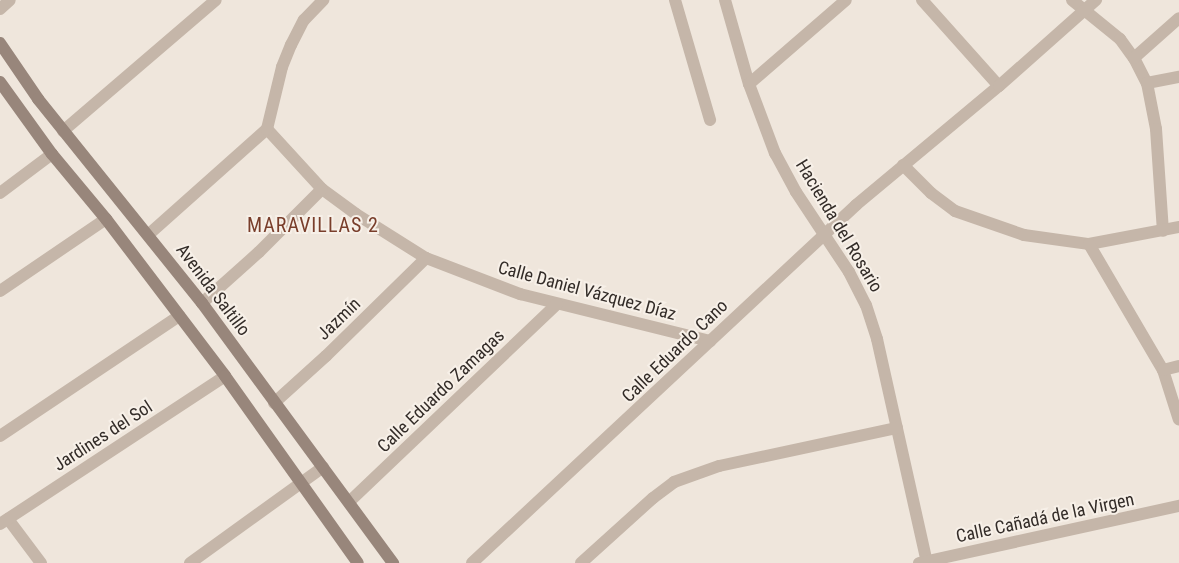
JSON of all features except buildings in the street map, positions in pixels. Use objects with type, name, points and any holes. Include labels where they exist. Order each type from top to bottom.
[{"type":"street","points":[[0,9],[10,0]]},
{"type":"street","points":[[63,131],[216,0]]},
{"type":"street","points":[[148,234],[267,129],[282,67],[291,44],[304,20],[323,0]]},
{"type":"street","points":[[675,0],[710,120]]},
{"type":"street","name":"Hacienda del Rosario","points":[[725,0],[749,84],[775,153],[824,236],[850,272],[866,305],[877,338],[924,563]]},
{"type":"street","points":[[749,84],[846,0]]},
{"type":"street","points":[[922,0],[999,86]]},
{"type":"street","points":[[1072,0],[1083,11],[1120,39],[1134,58],[1147,83],[1156,129],[1163,230]]},
{"type":"street","name":"Calle Eduardo Cano","points":[[472,563],[902,165],[999,86],[1096,0]]},
{"type":"street","points":[[1134,58],[1179,18]]},
{"type":"street","name":"Avenida Saltillo","points":[[0,43],[63,131],[202,303],[393,563]]},
{"type":"street","points":[[1147,83],[1179,77]]},
{"type":"street","points":[[0,82],[52,154],[106,219],[225,376],[358,563]]},
{"type":"street","name":"Calle Daniel Vázquez Díaz","points":[[267,129],[322,189],[356,214],[426,258],[520,294],[710,341]]},
{"type":"street","points":[[0,193],[52,154]]},
{"type":"street","points":[[902,165],[931,193],[964,214],[1024,236],[1089,244],[1179,227]]},
{"type":"street","points":[[202,303],[259,252],[322,189]]},
{"type":"street","points":[[0,291],[106,219]]},
{"type":"street","points":[[1089,244],[1163,370],[1179,420]]},
{"type":"street","name":"Jazmín","points":[[274,403],[326,356],[426,258]]},
{"type":"street","name":"Calle Eduardo Zamagas","points":[[349,502],[557,304]]},
{"type":"street","points":[[0,436],[179,316]]},
{"type":"street","points":[[1163,370],[1179,366]]},
{"type":"street","name":"Jardines del Sol","points":[[4,522],[225,376]]},
{"type":"street","points":[[581,563],[653,498],[674,482],[719,466],[896,428]]},
{"type":"street","points":[[190,563],[323,466]]},
{"type":"street","name":"Calle Cañadá de la Virgen","points":[[924,563],[1179,506]]},
{"type":"street","points":[[4,522],[41,563]]},
{"type":"district","name":"MARAVILLAS 2","points":[[313,225]]}]
